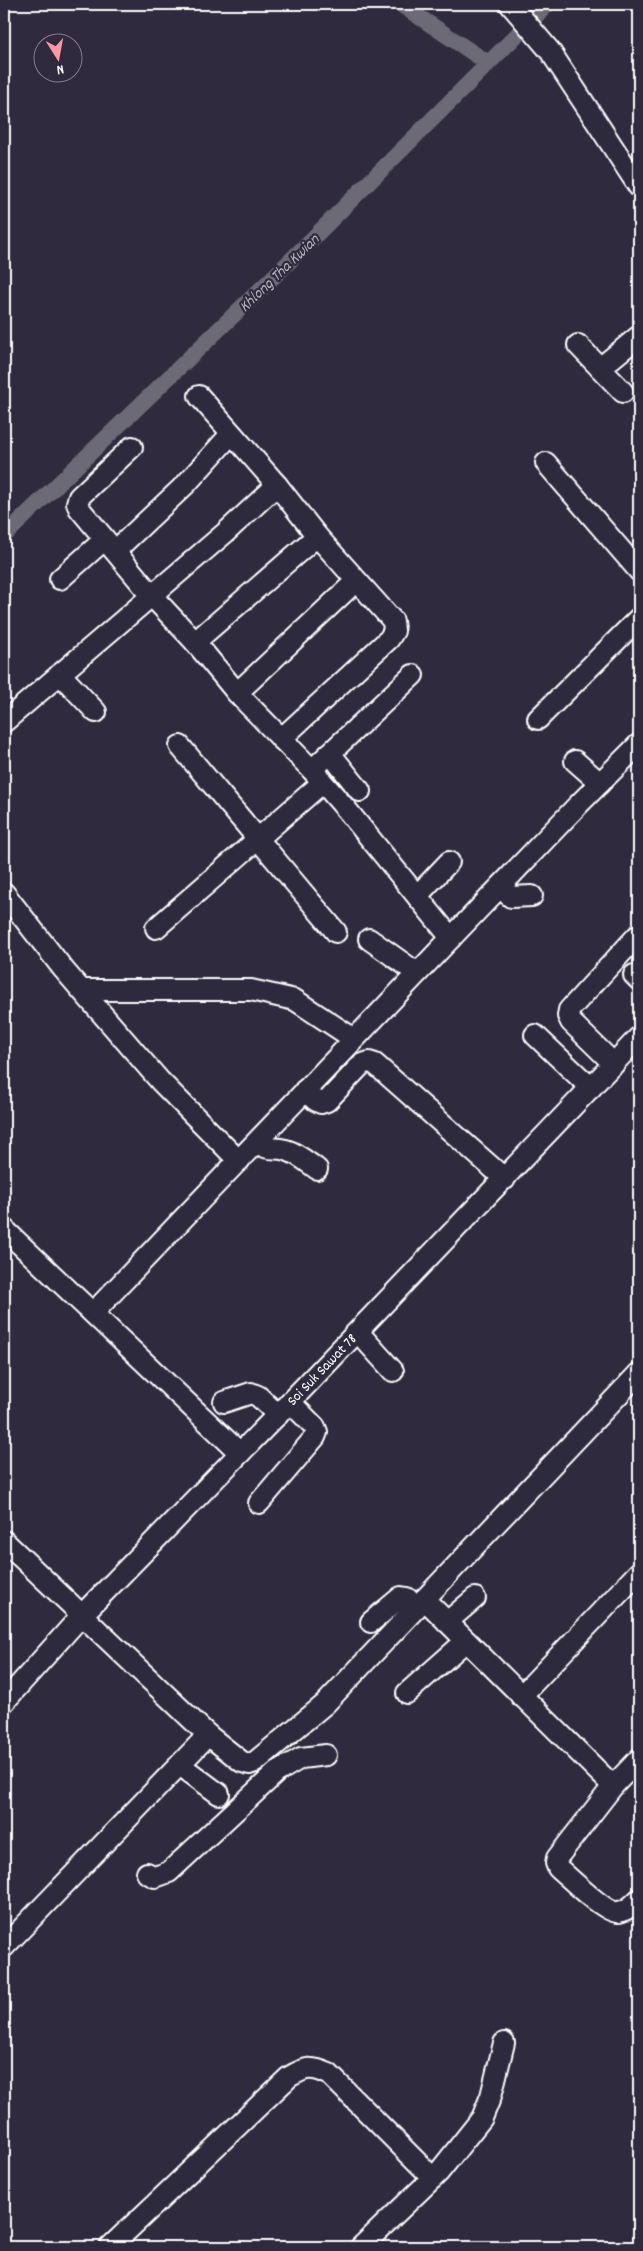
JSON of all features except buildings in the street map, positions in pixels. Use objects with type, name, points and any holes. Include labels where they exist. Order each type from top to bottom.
[{"type":"street","points":[[516,10],[550,50],[639,187]]},
{"type":"street","points":[[600,368],[639,336]]},
{"type":"street","points":[[578,345],[623,392]]},
{"type":"street","points":[[199,396],[276,485],[317,536],[393,621],[394,631],[389,639],[281,739]]},
{"type":"street","points":[[60,579],[110,545],[186,484],[231,434]]},
{"type":"street","points":[[132,447],[80,497],[77,503],[152,596],[195,642],[237,693],[347,810],[451,938]]},
{"type":"street","points":[[546,463],[639,571]]},
{"type":"street","points":[[4,722],[225,533],[276,485]]},
{"type":"street","points":[[195,642],[317,536]]},
{"type":"street","points":[[237,693],[356,581]]},
{"type":"street","points":[[538,719],[639,618]]},
{"type":"street","points":[[60,674],[96,712]]},
{"type":"street","points":[[156,928],[257,838],[317,777],[330,753],[413,675]]},
{"type":"street","points":[[93,1313],[639,744]]},
{"type":"street","points":[[180,746],[336,932]]},
{"type":"street","points":[[330,753],[360,791]]},
{"type":"street","points":[[575,760],[600,783]]},
{"type":"street","points":[[417,896],[449,862]]},
{"type":"street","points":[[500,887],[511,897],[532,896]]},
{"type":"street","points":[[4,893],[82,990],[160,1082],[239,1161]]},
{"type":"street","points":[[614,1064],[571,1022],[568,1016],[569,1010],[637,936]]},
{"type":"street","points":[[369,939],[418,973]]},
{"type":"street","points":[[82,990],[251,990],[296,1000],[354,1039]]},
{"type":"street","points":[[535,1035],[591,1088]]},
{"type":"street","name":"Soi Suk Sawat 78","points":[[4,1702],[81,1616],[358,1332],[639,1037]]},
{"type":"street","points":[[305,1090],[315,1100],[321,1103],[327,1101],[362,1064],[369,1062],[375,1064],[505,1179]]},
{"type":"street","points":[[256,1142],[268,1149],[292,1152],[317,1169]]},
{"type":"street","points":[[4,1229],[13,1250],[93,1313],[240,1453]]},
{"type":"street","points":[[358,1332],[392,1370]]},
{"type":"street","points":[[4,1541],[208,1735],[242,1762],[249,1764],[255,1762],[290,1734],[330,1699],[639,1374]]},
{"type":"street","points":[[224,1402],[251,1393],[284,1408],[315,1426],[317,1432],[315,1437],[259,1503]]},
{"type":"street","points":[[521,1696],[639,1572]]},
{"type":"street","points":[[371,1622],[401,1597],[420,1603],[447,1622],[613,1786]]},
{"type":"street","points":[[447,1622],[475,1598]]},
{"type":"street","points":[[407,1693],[466,1641]]},
{"type":"street","points":[[4,1947],[208,1735]]},
{"type":"street","points":[[148,1873],[156,1877],[169,1872],[260,1786],[292,1762],[313,1755],[326,1755]]},
{"type":"street","points":[[639,1759],[613,1786],[557,1858],[556,1863],[558,1868],[606,1908],[617,1912],[629,1909],[639,1899]]},
{"type":"street","points":[[249,1764],[260,1786]]},
{"type":"street","points":[[180,1765],[219,1794]]},
{"type":"street","points":[[361,2247],[433,2178],[460,2148],[482,2118],[491,2096],[504,2043]]},
{"type":"street","points":[[117,2245],[289,2077],[304,2068],[317,2068],[329,2074],[433,2178]]},
{"type":"waterway","points":[[400,4],[488,63]]},
{"type":"waterway","name":"Khlong Tha Kwian","points":[[4,536],[293,258],[548,4]]}]
